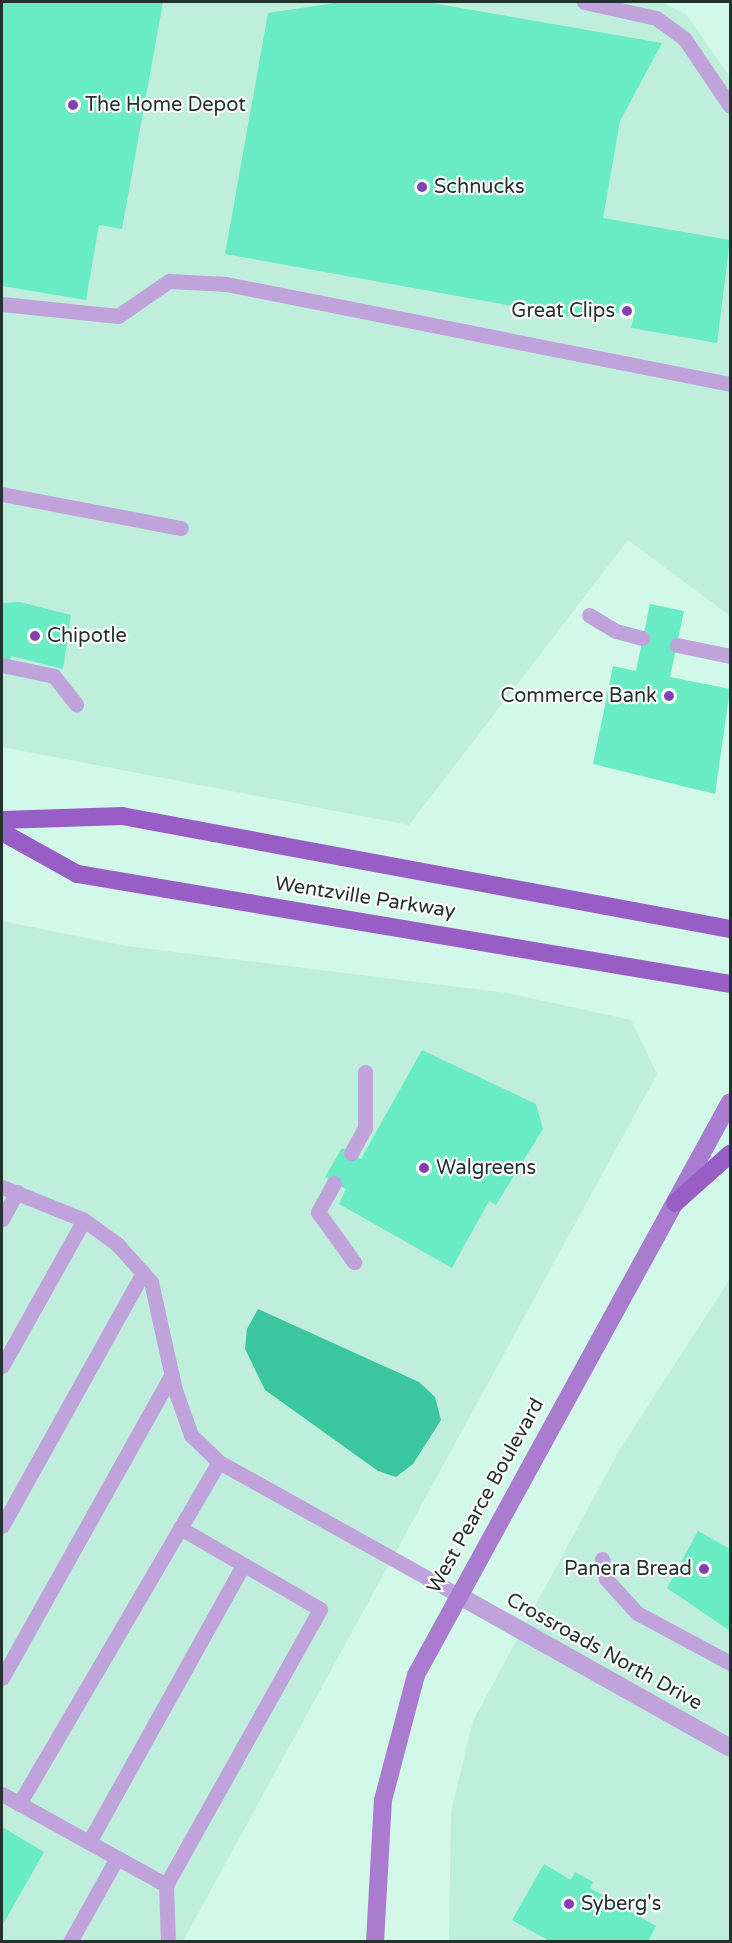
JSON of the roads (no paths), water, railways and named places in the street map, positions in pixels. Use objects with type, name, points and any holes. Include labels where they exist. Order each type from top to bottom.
[{"type":"main road","name":"Wentzville Parkway","points":[[2,820],[122,816],[730,929]]},
{"type":"main road","name":"Wentzville Parkway","points":[[2,832],[77,873],[730,984]]},
{"type":"main road","points":[[675,1203],[730,1154]]},
{"type":"street","name":"West Pearce Boulevard","points":[[375,1941],[383,1800],[416,1675],[456,1594],[730,1102]]},
{"type":"street","name":"Crossroads North Drive","points":[[456,1594],[730,1748]]},
{"type":"lane","points":[[584,2],[656,18],[684,38],[730,106]]},
{"type":"lane","points":[[2,304],[70,315],[118,316],[169,281],[226,284],[730,384]]},
{"type":"lane","points":[[2,494],[182,528]]},
{"type":"lane","points":[[590,615],[616,631],[642,638]]},
{"type":"lane","points":[[677,645],[730,656]]},
{"type":"lane","points":[[2,665],[54,676],[76,704]]},
{"type":"lane","points":[[351,1153],[365,1128],[364,1072]]},
{"type":"lane","points":[[334,1183],[318,1212],[354,1262]]},
{"type":"lane","points":[[2,1187],[84,1220],[117,1244],[151,1282],[172,1374],[191,1435],[219,1462],[456,1594]]},
{"type":"lane","points":[[2,1219],[17,1192]]},
{"type":"lane","points":[[2,1366],[84,1220]]},
{"type":"lane","points":[[2,1526],[143,1273]]},
{"type":"lane","points":[[2,1678],[172,1374]]},
{"type":"lane","points":[[19,1804],[219,1462]]},
{"type":"lane","points":[[168,1941],[166,1885],[320,1609],[180,1528]]},
{"type":"lane","points":[[602,1559],[606,1579],[637,1613],[730,1663]]},
{"type":"lane","points":[[89,1842],[243,1564]]},
{"type":"lane","points":[[2,1794],[166,1885]]},
{"type":"lane","points":[[70,1941],[117,1858]]},
{"type":"place","name":"The Home Depot","points":[[73,105]]},
{"type":"place","name":"Schnucks","points":[[422,187]]},
{"type":"place","name":"Great Clips","points":[[627,311]]},
{"type":"place","name":"Chipotle","points":[[35,636]]},
{"type":"place","name":"Commerce Bank","points":[[669,696]]},
{"type":"place","name":"Walgreens","points":[[424,1168]]},
{"type":"place","name":"Panera Bread","points":[[704,1569]]},
{"type":"place","name":"Syberg's","points":[[569,1904]]}]
